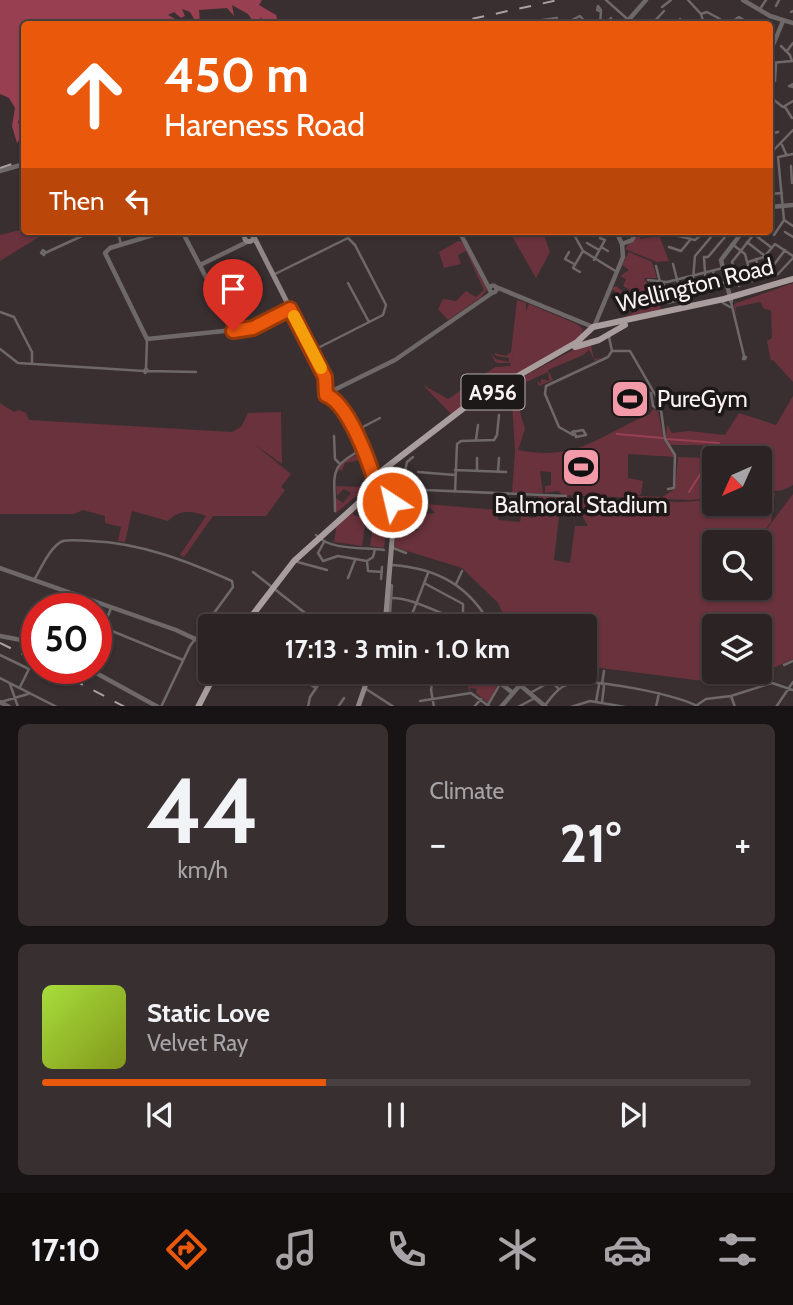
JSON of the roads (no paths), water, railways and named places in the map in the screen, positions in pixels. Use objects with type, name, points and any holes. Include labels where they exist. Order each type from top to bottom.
[{"type":"main road","points":[[250,235],[273,275],[331,392],[395,508],[386,614]]},
{"type":"main road","name":"Wellington Road","points":[[609,334],[641,321],[729,303],[793,280]]},
{"type":"main road","name":"Wellington Road","points":[[605,325],[729,303]]},
{"type":"main road","points":[[605,325],[609,334]]},
{"type":"main road","name":"A956","points":[[251,614],[294,561],[469,404],[577,342],[593,327],[605,325]]},
{"type":"main road","points":[[583,334],[584,340],[590,342]]},
{"type":"main road","name":"A956","points":[[381,482],[411,451],[473,405],[552,358],[609,334]]},
{"type":"main road","name":"A956","points":[[271,586],[319,538]]},
{"type":"main road","points":[[200,706],[211,684]]},
{"type":"main road","points":[[358,706],[366,684]]},
{"type":"street","points":[[606,0],[627,21]]},
{"type":"street","points":[[630,21],[646,0]]},
{"type":"street","points":[[654,21],[671,0]]},
{"type":"street","points":[[688,0],[701,14],[703,21]]},
{"type":"street","points":[[743,0],[759,10],[793,23]]},
{"type":"street","points":[[759,10],[766,0]]},
{"type":"street","points":[[776,6],[779,0]]},
{"type":"street","points":[[600,21],[601,10]]},
{"type":"street","points":[[701,14],[706,12],[720,19]]},
{"type":"street","points":[[732,21],[739,15],[746,21]]},
{"type":"street","points":[[570,21],[579,16],[584,21]]},
{"type":"street","points":[[542,21],[555,18]]},
{"type":"street","points":[[773,47],[783,21]]},
{"type":"street","points":[[773,39],[777,41]]},
{"type":"street","points":[[785,51],[793,43]]},
{"type":"street","points":[[773,64],[792,61],[781,46]]},
{"type":"street","points":[[773,80],[776,64]]},
{"type":"street","points":[[773,99],[785,107],[791,118]]},
{"type":"street","points":[[785,107],[793,101]]},
{"type":"street","points":[[773,151],[793,131]]},
{"type":"street","points":[[782,145],[786,155]]},
{"type":"street","points":[[774,235],[784,220],[778,157],[793,154]]},
{"type":"street","points":[[0,171],[21,165]]},
{"type":"street","points":[[781,184],[792,183],[790,166]]},
{"type":"street","points":[[773,194],[782,193]]},
{"type":"street","points":[[773,207],[793,204]]},
{"type":"street","points":[[784,215],[793,214]]},
{"type":"street","points":[[784,220],[793,225],[786,232],[793,237]]},
{"type":"street","points":[[45,253],[84,235]]},
{"type":"street","points":[[119,235],[121,245]]},
{"type":"street","points":[[146,370],[147,339],[105,253],[153,235]]},
{"type":"street","points":[[184,235],[234,331]]},
{"type":"street","points":[[200,265],[238,246],[250,235]]},
{"type":"street","points":[[461,235],[492,289],[507,292],[593,327],[623,255],[618,235]]},
{"type":"street","points":[[574,235],[583,251],[617,272]]},
{"type":"street","points":[[622,244],[634,237],[631,235]]},
{"type":"street","points":[[680,235],[690,240],[699,239],[702,235]]},
{"type":"street","points":[[691,302],[694,258],[713,235]]},
{"type":"street","points":[[726,282],[706,287],[703,273],[704,257],[708,257],[727,235]]},
{"type":"street","points":[[730,235],[748,262],[752,281],[775,276],[793,257],[776,244],[765,256],[748,262]]},
{"type":"street","points":[[740,235],[721,260],[729,303],[747,366]]},
{"type":"street","points":[[738,286],[737,270],[732,262],[750,235]]},
{"type":"street","points":[[756,235],[772,248]]},
{"type":"street","points":[[273,275],[344,238],[350,239],[387,307],[385,313],[312,351]]},
{"type":"street","points":[[594,260],[605,240],[600,238]]},
{"type":"street","points":[[671,249],[684,250],[690,240]]},
{"type":"street","points":[[747,242],[765,256]]},
{"type":"street","points":[[587,243],[608,251]]},
{"type":"street","points":[[755,260],[758,269],[773,266],[785,250]]},
{"type":"street","points":[[580,272],[573,268],[583,251]]},
{"type":"street","points":[[569,252],[565,259],[575,264]]},
{"type":"street","points":[[656,266],[671,303],[683,298],[673,264]]},
{"type":"street","points":[[648,280],[677,280],[723,268]]},
{"type":"street","points":[[713,271],[716,284]]},
{"type":"street","points":[[737,279],[751,276]]},
{"type":"street","points":[[348,283],[369,322]]},
{"type":"street","points":[[331,392],[395,360],[484,298],[492,289]]},
{"type":"street","points":[[147,339],[253,328],[290,309]]},
{"type":"street","points":[[0,312],[14,317],[32,352],[32,364]]},
{"type":"street","points":[[597,312],[605,325]]},
{"type":"street","points":[[574,320],[582,327],[583,334]]},
{"type":"street","points":[[574,433],[569,433],[559,426],[545,388],[608,357],[612,351],[609,334]]},
{"type":"street","points":[[602,339],[610,343]]},
{"type":"street","points":[[0,349],[17,363],[196,372]]},
{"type":"street","points":[[612,351],[627,350],[633,353],[658,408],[666,441],[675,455],[675,476]]},
{"type":"street","points":[[652,394],[658,408]]},
{"type":"street","points":[[455,492],[457,444],[461,441],[495,439],[499,415]]},
{"type":"street","points":[[354,431],[380,418]]},
{"type":"street","points":[[477,440],[478,425]]},
{"type":"street","points":[[334,436],[335,458],[339,463]]},
{"type":"street","points":[[335,511],[335,472],[339,463],[363,449]]},
{"type":"street","points":[[387,614],[401,489],[406,461],[413,457]]},
{"type":"street","points":[[477,458],[477,471]]},
{"type":"street","points":[[498,472],[499,458]]},
{"type":"street","points":[[418,472],[506,472]]},
{"type":"street","points":[[381,482],[401,489],[425,491],[566,496]]},
{"type":"street","points":[[424,514],[425,491]]},
{"type":"street","points":[[397,521],[410,523],[410,517]]},
{"type":"street","points":[[375,549],[373,557],[367,561],[338,556],[321,560],[318,551],[319,538],[384,550]]},
{"type":"street","points":[[34,580],[62,542],[104,541],[141,547],[185,561],[230,580],[233,587],[195,639],[160,706],[112,681]]},
{"type":"street","points":[[393,548],[406,552]]},
{"type":"street","points":[[348,578],[355,560]]},
{"type":"street","points":[[294,561],[327,570]]},
{"type":"street","points":[[365,575],[368,571],[367,561]]},
{"type":"street","points":[[392,565],[428,573],[456,584],[473,597],[484,614]]},
{"type":"street","points":[[382,567],[382,579]]},
{"type":"street","points":[[0,568],[70,593]]},
{"type":"street","points":[[368,571],[382,572]]},
{"type":"street","points":[[456,584],[462,571]]},
{"type":"street","points":[[253,572],[308,614]]},
{"type":"street","points":[[412,614],[428,573]]},
{"type":"street","points":[[424,583],[463,604],[463,614]]},
{"type":"street","points":[[390,598],[417,601],[447,614]]},
{"type":"street","points":[[112,608],[198,640]]},
{"type":"street","points":[[112,631],[183,660]]},
{"type":"street","points":[[0,636],[21,640]]},
{"type":"street","points":[[0,655],[29,669],[20,688]]},
{"type":"street","points":[[784,665],[793,661]]},
{"type":"street","points":[[595,704],[604,671]]},
{"type":"street","points":[[0,678],[57,706]]},
{"type":"street","points":[[501,706],[520,685],[542,705],[559,689],[576,682],[659,693],[696,705],[706,698],[731,696],[772,683],[791,689]]},
{"type":"street","points":[[776,706],[791,689],[793,682]]},
{"type":"street","points":[[10,684],[18,706]]},
{"type":"street","points":[[309,684],[316,688]]},
{"type":"street","points":[[317,706],[308,706],[319,684]]},
{"type":"street","points":[[358,706],[367,684]]},
{"type":"street","points":[[433,684],[434,706]]},
{"type":"street","points":[[518,706],[528,704],[532,695],[547,684]]},
{"type":"street","points":[[554,684],[559,689]]},
{"type":"street","points":[[602,684],[603,704]]},
{"type":"street","points":[[420,701],[469,693],[489,706],[503,685],[513,693]]},
{"type":"street","points":[[366,689],[388,705],[394,706]]},
{"type":"street","points":[[0,702],[30,693]]},
{"type":"street","points":[[656,706],[659,693]]},
{"type":"street","points":[[731,696],[735,706]]},
{"type":"street","points":[[338,706],[344,698]]},
{"type":"street","points":[[474,706],[481,699]]},
{"type":"street","points":[[0,702],[9,706]]},
{"type":"street","points":[[571,706],[625,706]]},
{"type":"waterway","points":[[617,434],[663,438]]},
{"type":"waterway","points":[[667,439],[719,443]]},
{"type":"waterway","points":[[689,492],[701,473]]},
{"type":"railway","points":[[463,21],[558,0]]},
{"type":"railway","points":[[0,168],[21,161]]},
{"type":"railway","points":[[0,643],[21,653]]},
{"type":"railway","points":[[81,684],[123,706]]},
{"type":"place","name":"PureGym","points":[[630,399]]},
{"type":"place","name":"Balmoral Stadium","points":[[581,467]]}]
